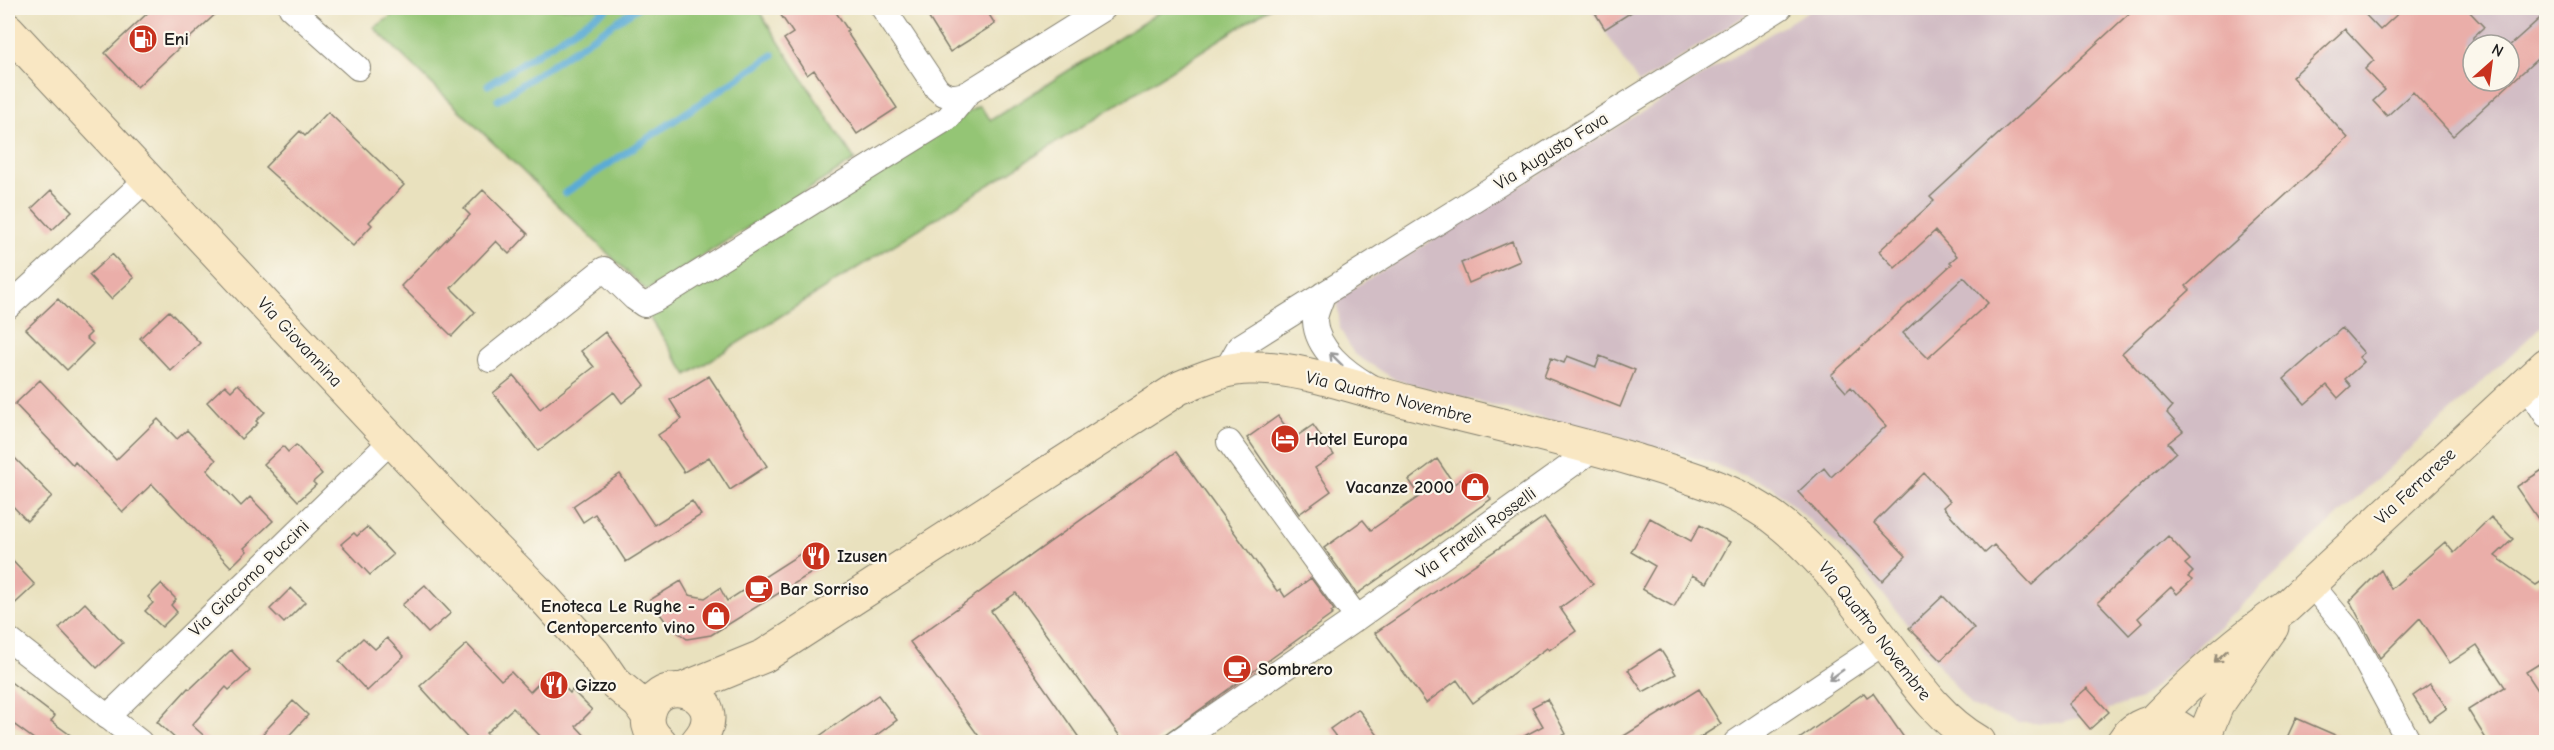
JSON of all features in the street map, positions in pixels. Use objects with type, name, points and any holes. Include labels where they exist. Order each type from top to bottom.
[{"type":"main road","name":"Via Giovannina","points":[[8,30],[657,719]]},
{"type":"main road","name":"Via Quattro Novembre","points":[[657,719],[764,656],[1179,388],[1226,370],[1251,368],[1287,371],[1595,448],[1708,483],[1738,496],[1771,516],[1802,542],[1831,572],[1940,713],[1965,734],[1980,742]]},
{"type":"main road","name":"Via Ferrarese","points":[[2202,742],[2217,705],[2285,608],[2536,374]]},
{"type":"main road","name":"Via Ferrarese","points":[[2153,721],[2188,684],[2241,638],[2285,608]]},
{"type":"main road","name":"Via Quattro Novembre","points":[[704,734],[764,656]]},
{"type":"main road","name":"Via Quattro Novembre","points":[[657,719],[697,696],[706,709],[704,734]]},
{"type":"main road","points":[[2119,742],[2142,724],[2153,721],[2176,725],[2194,742]]},
{"type":"street","points":[[291,8],[358,68]]},
{"type":"street","points":[[884,8],[937,89],[942,94],[951,97],[968,93],[1104,8]]},
{"type":"street","name":"Via Augusto Fava","points":[[1226,370],[1239,347],[1779,8]]},
{"type":"street","points":[[490,360],[604,268],[644,305],[655,300],[948,118],[968,93]]},
{"type":"street","points":[[8,307],[147,179]]},
{"type":"street","points":[[1323,294],[1315,319],[1318,338],[1340,364],[1357,379],[1382,395]]},
{"type":"street","points":[[2536,374],[2547,415]]},
{"type":"street","name":"Via Giacomo Puccini","points":[[107,717],[392,440]]},
{"type":"street","points":[[1229,442],[1357,618]]},
{"type":"street","name":"Via Fratelli Rosselli","points":[[1178,742],[1595,448]]},
{"type":"street","points":[[2310,583],[2348,629],[2409,742]]},
{"type":"street","points":[[8,639],[140,742]]},
{"type":"street","points":[[1752,738],[1885,642]]},
{"type":"shaded area","points":[[1590,8],[1757,8],[1639,84]]},
{"type":"shaded area","points":[[1813,8],[2546,8],[2546,322],[2141,699],[2063,723],[2018,723],[1971,706],[1861,566],[1771,486],[1703,460],[1396,380],[1354,354],[1340,329],[1337,298]]},
{"type":"green space","points":[[403,8],[757,8],[855,160],[647,291],[374,28]]},
{"type":"green space","points":[[1166,8],[1270,8],[687,375],[648,314],[960,117],[979,106],[991,120]]},
{"type":"building","points":[[153,8],[222,8],[137,87],[105,53]]},
{"type":"building","points":[[776,8],[833,8],[897,108],[857,134],[814,70],[807,75],[784,39],[793,33]]},
{"type":"building","points":[[939,8],[985,8],[995,24],[950,52],[927,15]]},
{"type":"building","points":[[1592,8],[1638,8],[1605,29]]},
{"type":"building","points":[[2135,8],[2359,8],[2380,30],[2404,8],[2466,8],[2484,27],[2477,33],[2461,33],[2461,93],[2500,93],[2453,136],[2413,92],[2387,116],[2373,101],[2385,90],[2365,69],[2374,60],[2345,29],[2292,77],[2348,138],[2186,286],[2190,290],[2122,353],[2172,407],[2167,413],[2183,431],[2168,443],[2176,452],[2032,585],[1994,545],[1985,553],[1943,507],[1950,501],[1924,473],[1874,523],[1906,556],[1882,581],[1798,492],[1824,468],[1831,477],[1886,426],[1851,387],[1846,392],[1831,375],[1952,264],[1950,262],[1957,256],[1935,231],[1895,268],[1879,251],[1934,201],[1930,197]],"holes":[[[1964,277],[1988,303],[1928,358],[1903,333]]]},
{"type":"building","points":[[2547,12],[2547,50],[2521,74],[2521,35]]},
{"type":"building","points":[[328,112],[404,185],[369,222],[372,225],[353,246],[265,167],[300,131],[305,136]]},
{"type":"building","points":[[51,190],[72,211],[52,230],[32,208]]},
{"type":"building","points":[[483,190],[528,234],[509,254],[496,241],[451,288],[475,312],[452,336],[401,286],[470,215],[464,209]]},
{"type":"building","points":[[1512,241],[1520,261],[1469,283],[1461,263]]},
{"type":"building","points":[[112,254],[134,278],[111,299],[89,275]]},
{"type":"building","points":[[58,299],[91,333],[86,338],[93,344],[67,370],[26,329]]},
{"type":"building","points":[[169,311],[200,343],[171,371],[140,338]]},
{"type":"building","points":[[2342,328],[2364,353],[2359,357],[2364,362],[2345,379],[2351,386],[2338,398],[2327,385],[2305,404],[2284,379]]},
{"type":"building","points":[[605,332],[645,385],[622,403],[614,392],[538,451],[493,393],[514,376],[540,409],[594,367],[581,351]]},
{"type":"building","points":[[1567,356],[1596,367],[1600,356],[1635,370],[1620,407],[1544,377],[1551,358],[1564,363]]},
{"type":"building","points":[[709,376],[767,466],[730,490],[709,457],[684,472],[658,435],[682,419],[670,400]]},
{"type":"building","points":[[40,380],[116,460],[158,419],[177,439],[187,430],[216,460],[207,470],[241,506],[250,497],[273,521],[244,548],[247,551],[231,567],[152,484],[123,512],[75,462],[73,465],[15,404]]},
{"type":"building","points":[[238,384],[265,412],[256,421],[258,423],[241,439],[207,402],[225,385],[231,391]]},
{"type":"building","name":"Hotel Europa","points":[[1278,416],[1294,438],[1313,425],[1334,455],[1315,468],[1331,491],[1299,514],[1247,438]]},
{"type":"building","points":[[296,445],[322,474],[313,482],[316,485],[298,501],[264,464],[283,446],[288,452]]},
{"type":"building","points":[[8,451],[52,496],[27,521],[8,501]]},
{"type":"building","points":[[1176,452],[1277,591],[1280,589],[1285,597],[1311,578],[1334,610],[1331,612],[1333,614],[1155,742],[1124,742],[1016,593],[991,611],[1082,742],[983,742],[910,642]]},
{"type":"building","points":[[1437,459],[1454,484],[1471,472],[1491,499],[1357,594],[1324,548],[1363,520],[1371,530],[1420,496],[1409,480]]},
{"type":"building","points":[[2547,467],[2547,532],[2516,487]]},
{"type":"building","points":[[620,474],[654,525],[692,501],[701,515],[626,562],[595,514],[583,522],[573,506]]},
{"type":"building","points":[[1544,517],[1593,584],[1560,608],[1576,631],[1549,650],[1547,648],[1473,703],[1457,680],[1426,703],[1375,633]]},
{"type":"building","points":[[2491,517],[2513,539],[2495,556],[2536,585],[2547,578],[2547,659],[2526,672],[2547,704],[2547,742],[2488,742],[2468,710],[2505,687],[2477,645],[2450,663],[2420,618],[2380,658],[2350,601],[2381,570],[2391,589],[2445,542],[2454,553]]},
{"type":"building","points":[[1650,518],[1691,541],[1700,525],[1730,542],[1707,583],[1692,575],[1674,607],[1642,589],[1655,566],[1631,552]]},
{"type":"building","points":[[367,527],[393,555],[370,575],[341,544],[354,533],[357,536]]},
{"type":"building","points":[[2168,536],[2190,560],[2185,564],[2193,572],[2188,577],[2192,580],[2177,594],[2171,587],[2138,618],[2142,623],[2129,635],[2098,602]]},
{"type":"building","points":[[814,545],[826,564],[711,635],[687,639],[668,625],[650,600],[681,581],[689,595],[705,598],[720,588],[727,601]]},
{"type":"building","points":[[8,556],[35,585],[8,610]]},
{"type":"building","points":[[161,584],[176,599],[171,605],[177,612],[162,627],[145,611],[153,603],[148,597]]},
{"type":"building","points":[[425,585],[451,613],[428,633],[402,605]]},
{"type":"building","points":[[291,588],[305,602],[284,623],[270,609]]},
{"type":"building","points":[[1943,596],[1974,628],[1941,660],[1909,628]]},
{"type":"building","points":[[85,603],[123,643],[97,668],[59,628]]},
{"type":"building","points":[[363,638],[375,649],[387,638],[404,656],[367,691],[339,661]]},
{"type":"building","points":[[467,644],[501,680],[511,672],[530,692],[550,672],[570,693],[572,690],[592,710],[576,726],[591,742],[546,742],[513,708],[486,733],[495,742],[471,742],[420,686]]},
{"type":"building","points":[[1660,649],[1676,674],[1643,692],[1628,670]]},
{"type":"building","points":[[231,650],[250,671],[229,690],[226,687],[192,725],[211,742],[179,742],[157,722],[188,688],[190,689]]},
{"type":"building","points":[[8,680],[55,716],[51,721],[80,742],[38,742],[8,720]]},
{"type":"building","points":[[2430,684],[2447,708],[2429,721],[2413,696]]},
{"type":"building","points":[[2087,688],[2109,712],[2090,729],[2069,704]]},
{"type":"building","points":[[1699,689],[1721,724],[1693,742],[1614,742]]},
{"type":"building","points":[[1864,693],[1867,697],[1873,693],[1907,742],[1795,742]]},
{"type":"building","points":[[878,695],[897,720],[867,742],[811,742]]},
{"type":"building","points":[[1547,699],[1566,734],[1550,742],[1513,742],[1543,726],[1532,707]]},
{"type":"building","points":[[293,701],[308,715],[283,742],[255,742]]},
{"type":"building","points":[[1358,709],[1383,742],[1340,742],[1330,729]]},
{"type":"building","points":[[2296,718],[2351,742],[2285,742]]},
{"type":"waterway","points":[[488,85],[608,8]]},
{"type":"waterway","points":[[498,100],[637,8]]},
{"type":"waterway","points":[[565,193],[773,55]]},
{"type":"place","name":"Eni","points":[[143,39]]},
{"type":"place","name":"Hotel Europa","points":[[1285,439]]},
{"type":"place","name":"Vacanze 2000","points":[[1475,487]]},
{"type":"place","name":"Izusen","points":[[816,556]]},
{"type":"place","name":"Bar Sorriso","points":[[759,589]]},
{"type":"place","name":"Enoteca Le Rughe - Centopercento vino","points":[[716,616]]},
{"type":"place","name":"Sombrero","points":[[1237,669]]},
{"type":"place","name":"Gizzo","points":[[554,685]]}]
